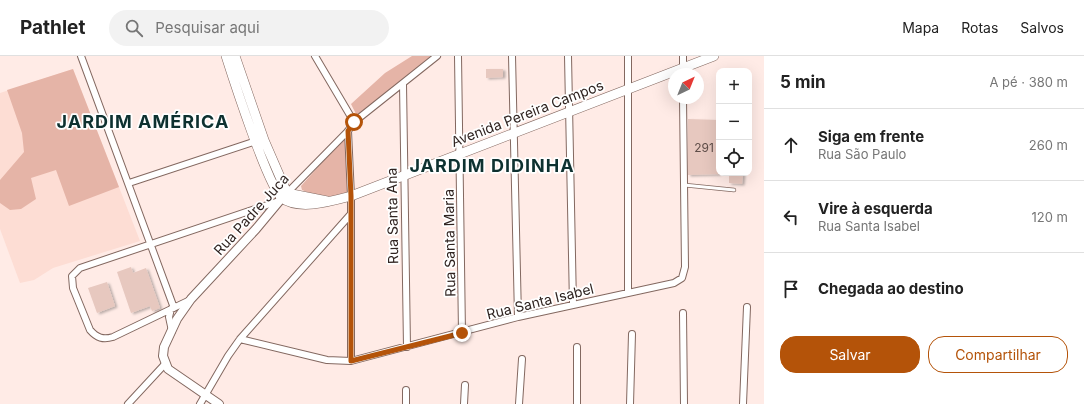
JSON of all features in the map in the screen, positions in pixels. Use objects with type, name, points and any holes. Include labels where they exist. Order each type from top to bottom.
[{"type":"main road","points":[[226,56],[268,174],[282,197]]},
{"type":"main road","points":[[235,56],[282,197]]},
{"type":"main road","name":"Avenida Pereira Campos","points":[[691,68],[714,56]]},
{"type":"main road","name":"Avenida Pereira Campos","points":[[282,197],[305,205],[317,204],[351,196],[569,113],[629,88],[668,76]]},
{"type":"street","points":[[81,56],[129,183],[173,309],[169,317],[172,331]]},
{"type":"street","points":[[315,56],[354,122]]},
{"type":"street","name":"Rua Padre Juca","points":[[165,364],[162,356],[164,348],[182,311],[191,299],[256,229],[282,197],[348,131],[354,122],[436,56]]},
{"type":"street","name":"Rua Santa Maria","points":[[458,56],[462,333]]},
{"type":"street","points":[[512,56],[518,318]]},
{"type":"street","points":[[568,56],[573,305]]},
{"type":"street","points":[[628,56],[628,292]]},
{"type":"street","points":[[683,56],[683,68]]},
{"type":"street","name":"Rua Santa Ana","points":[[403,84],[407,347]]},
{"type":"street","points":[[683,104],[684,185]]},
{"type":"street","points":[[348,131],[351,196],[351,361]]},
{"type":"street","points":[[129,183],[256,141]]},
{"type":"street","name":"Rua Santa Isabel","points":[[240,339],[327,360],[351,361],[518,318],[628,292],[674,283],[682,278],[685,267],[684,185]]},
{"type":"street","points":[[191,299],[113,337],[101,338],[95,336],[90,330],[73,288],[72,276],[80,268],[150,245],[282,197]]},
{"type":"street","points":[[200,404],[228,356],[240,339],[350,215]]},
{"type":"street","points":[[743,404],[747,307]]},
{"type":"street","points":[[683,313],[684,404]]},
{"type":"street","points":[[630,404],[632,334]]},
{"type":"street","points":[[576,404],[577,347]]},
{"type":"street","points":[[519,404],[522,359]]},
{"type":"street","points":[[128,404],[165,364],[172,373],[219,404]]},
{"type":"street","points":[[464,404],[465,385]]},
{"type":"street","points":[[406,390],[406,404]]},
{"type":"lane","points":[[684,185],[734,190]]},
{"type":"shaded area","points":[[412,56],[433,56],[357,116],[351,104],[385,73]]},
{"type":"shaded area","points":[[73,69],[140,241],[53,268],[34,280],[20,283],[0,229],[0,93]]},
{"type":"shaded area","points":[[73,69],[119,187],[69,206],[56,170],[31,178],[36,199],[21,209],[10,210],[0,203],[0,180],[24,152],[22,133],[7,90]]},
{"type":"shaded area","points":[[342,140],[345,141],[350,189],[346,195],[334,196],[316,194],[302,190],[301,186]]},
{"type":"building","points":[[486,69],[503,69],[503,77],[486,78]]},
{"type":"building","points":[[688,119],[716,120],[716,174],[688,175]]},
{"type":"building","points":[[729,176],[743,176],[742,184],[729,183]]},
{"type":"building","points":[[131,267],[133,273],[146,268],[160,308],[152,311],[150,306],[131,313],[117,272]]},
{"type":"building","points":[[107,282],[115,306],[97,313],[88,288]]},
{"type":"district","name":"JARDIM AMÉRICA","points":[[143,121]]},
{"type":"district","name":"JARDIM DIDINHA","points":[[492,165]]},
{"type":"route","points":[[354,122],[348,131],[351,196],[351,361],[462,333]]}]
